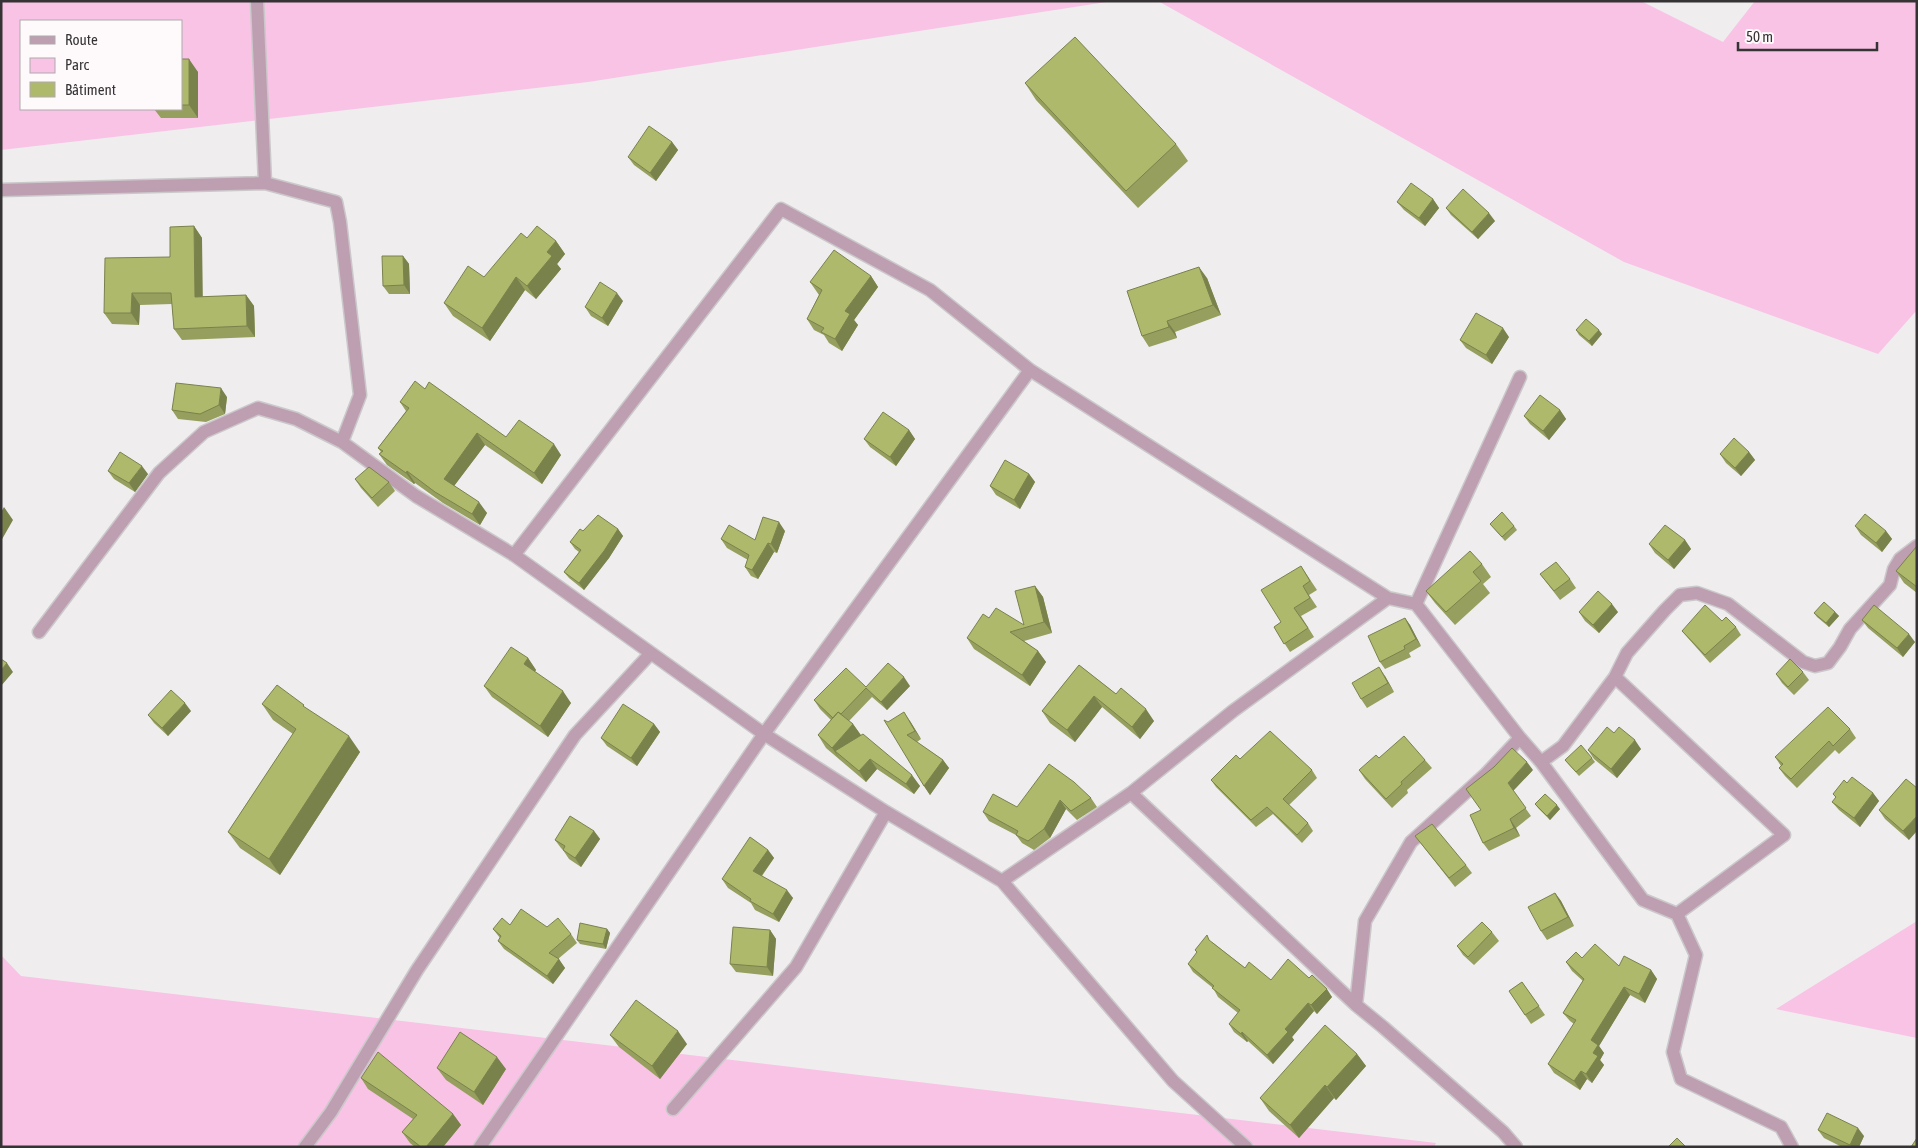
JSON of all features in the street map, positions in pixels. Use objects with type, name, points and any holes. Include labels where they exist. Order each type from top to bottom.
[{"type":"street","points":[[257,1],[265,182]]},
{"type":"street","points":[[1,190],[265,182],[336,202],[340,222],[360,395],[342,442]]},
{"type":"street","points":[[514,555],[781,209],[930,290],[1030,370],[1388,598],[1416,604],[1520,738],[1541,762],[1643,900],[1677,914],[1696,955],[1673,1052],[1680,1078],[1781,1127],[1792,1147]]},
{"type":"street","points":[[480,1147],[764,734],[1030,370]]},
{"type":"street","points":[[1416,604],[1520,377]]},
{"type":"street","points":[[39,632],[159,473],[204,432],[258,408],[296,419],[342,442],[416,496],[514,555],[764,734],[886,812],[1002,881],[1173,1081],[1246,1147]]},
{"type":"street","points":[[1541,762],[1563,746],[1615,677],[1627,653],[1680,596],[1697,593],[1728,604],[1804,662],[1816,666],[1828,663],[1850,629],[1890,585],[1894,569],[1900,559],[1917,546]]},
{"type":"street","points":[[1002,881],[1130,793],[1233,711],[1388,598]]},
{"type":"street","points":[[304,1147],[331,1112],[417,970],[575,735],[651,653]]},
{"type":"street","points":[[1615,677],[1784,836],[1677,914]]},
{"type":"street","points":[[1356,1005],[1365,921],[1411,842],[1486,774],[1520,738]]},
{"type":"street","points":[[1130,793],[1356,1005],[1383,1026],[1503,1132],[1516,1147]]},
{"type":"street","points":[[673,1109],[796,966],[886,812]]},
{"type":"green space","points":[[1,1],[1113,1],[588,82],[1,150]]},
{"type":"green space","points":[[1158,1],[1641,1],[1723,42],[1755,1],[1917,1],[1917,310],[1878,354],[1624,262]]},
{"type":"green space","points":[[1917,921],[1917,1038],[1776,1009]]},
{"type":"green space","points":[[1,955],[21,976],[1436,1143],[1434,1147],[1,1147]]},
{"type":"building","points":[[1075,37],[1176,144],[1126,191],[1025,83]]},
{"type":"building","points":[[182,59],[189,59],[189,105],[182,105]]},
{"type":"building","points":[[649,126],[672,142],[650,173],[628,157]]},
{"type":"building","points":[[1411,183],[1433,199],[1419,218],[1397,202]]},
{"type":"building","points":[[1463,189],[1489,213],[1472,232],[1446,208]]},
{"type":"building","points":[[194,226],[195,297],[246,295],[247,326],[174,329],[171,293],[132,293],[131,313],[104,313],[105,258],[170,257],[170,227]]},
{"type":"building","points":[[537,226],[556,241],[547,252],[552,256],[527,286],[516,277],[482,328],[444,303],[468,266],[484,277],[521,233],[527,238]]},
{"type":"building","points":[[834,250],[871,276],[845,311],[850,314],[835,339],[821,332],[824,328],[807,319],[822,290],[810,282]]},
{"type":"building","points":[[382,256],[403,256],[404,285],[383,286]]},
{"type":"building","points":[[1199,267],[1213,305],[1167,321],[1169,327],[1142,336],[1127,291]]},
{"type":"building","points":[[600,282],[617,293],[602,318],[585,307]]},
{"type":"building","points":[[1476,313],[1503,328],[1486,355],[1460,340]]},
{"type":"building","points":[[1586,319],[1599,330],[1589,341],[1576,330]]},
{"type":"building","points":[[415,381],[425,389],[429,382],[506,437],[519,420],[554,444],[534,473],[477,433],[444,479],[479,502],[472,514],[435,492],[407,471],[406,473],[379,454],[383,451],[378,448],[409,408],[400,402]]},
{"type":"building","points":[[176,383],[221,388],[219,405],[200,414],[172,410]]},
{"type":"building","points":[[1540,395],[1560,410],[1543,431],[1524,416]]},
{"type":"building","points":[[883,412],[909,430],[890,457],[864,439]]},
{"type":"building","points":[[1734,438],[1749,452],[1735,468],[1720,454]]},
{"type":"building","points":[[120,452],[142,466],[129,483],[108,471]]},
{"type":"building","points":[[1005,460],[1029,474],[1014,500],[990,486]]},
{"type":"building","points":[[369,467],[389,482],[372,498],[355,479]]},
{"type":"building","points":[[1502,512],[1514,526],[1502,537],[1490,524]]},
{"type":"building","points":[[1865,514],[1886,531],[1876,543],[1855,526]]},
{"type":"building","points":[[598,515],[618,529],[604,551],[579,583],[564,572],[581,550],[570,542],[580,529],[583,531]]},
{"type":"building","points":[[763,517],[779,522],[771,544],[768,543],[752,570],[745,567],[749,555],[721,539],[729,525],[755,540]]},
{"type":"building","points":[[1665,525],[1685,540],[1668,560],[1649,544]]},
{"type":"building","points":[[1917,546],[1917,587],[1896,571]]},
{"type":"building","points":[[1470,551],[1482,564],[1473,572],[1481,581],[1446,612],[1426,591]]},
{"type":"building","points":[[1556,562],[1570,579],[1554,591],[1540,574]]},
{"type":"building","points":[[1301,566],[1310,581],[1303,586],[1310,598],[1294,608],[1308,628],[1284,644],[1274,627],[1281,622],[1261,590]]},
{"type":"building","points":[[1035,586],[1044,622],[1010,632],[1038,651],[1022,675],[967,638],[983,614],[989,618],[996,608],[1024,625],[1015,591]]},
{"type":"building","points":[[1598,591],[1612,604],[1593,625],[1579,612]]},
{"type":"building","points":[[1824,602],[1835,612],[1826,623],[1814,613]]},
{"type":"building","points":[[1705,605],[1722,621],[1726,617],[1736,627],[1705,655],[1682,631]]},
{"type":"building","points":[[1874,605],[1909,634],[1897,648],[1862,620]]},
{"type":"building","points":[[1405,618],[1416,639],[1404,646],[1405,649],[1380,662],[1368,636]]},
{"type":"building","points":[[511,647],[528,658],[524,664],[563,691],[540,726],[484,686]]},
{"type":"building","points":[[1,659],[7,663],[1,670]]},
{"type":"building","points":[[1790,659],[1803,672],[1788,687],[1776,674]]},
{"type":"building","points":[[888,663],[904,677],[881,702],[866,688],[841,714],[838,712],[833,718],[814,700],[846,668],[866,687]]},
{"type":"building","points":[[1079,665],[1116,694],[1121,688],[1146,709],[1132,727],[1094,696],[1067,730],[1042,711]]},
{"type":"building","points":[[1379,667],[1388,683],[1361,699],[1352,683]]},
{"type":"building","points":[[277,685],[303,706],[349,736],[269,859],[228,832],[296,729],[262,704]]},
{"type":"building","points":[[171,690],[185,703],[162,728],[148,715]]},
{"type":"building","points":[[623,704],[654,724],[631,758],[601,738]]},
{"type":"building","points":[[1828,707],[1850,729],[1833,746],[1829,741],[1791,779],[1779,768],[1783,764],[1775,757]]},
{"type":"building","points":[[838,712],[853,724],[832,748],[818,735]]},
{"type":"building","points":[[904,712],[915,731],[907,735],[943,760],[924,786],[884,720],[888,722]]},
{"type":"building","points":[[1607,727],[1614,733],[1619,727],[1635,740],[1611,769],[1588,750]]},
{"type":"building","points":[[1270,731],[1312,770],[1283,799],[1308,823],[1297,835],[1267,807],[1251,820],[1211,780],[1236,755],[1240,759]]},
{"type":"building","points":[[863,734],[912,775],[906,784],[870,759],[859,771],[835,751]]},
{"type":"building","points":[[1404,736],[1425,760],[1386,799],[1359,770],[1376,755],[1379,758]]},
{"type":"building","points":[[1581,745],[1592,758],[1576,772],[1565,760]]},
{"type":"building","points":[[1512,748],[1527,762],[1508,783],[1526,808],[1510,819],[1514,828],[1483,843],[1470,815],[1481,810],[1466,789],[1494,767]]},
{"type":"building","points":[[1049,764],[1074,782],[1091,798],[1071,811],[1060,800],[1044,829],[1028,841],[1016,835],[1018,831],[983,812],[993,794],[1017,807]]},
{"type":"building","points":[[1852,777],[1873,793],[1854,818],[1832,802],[1836,797],[1833,794],[1844,780],[1847,783]]},
{"type":"building","points":[[1906,779],[1917,788],[1917,816],[1903,831],[1879,810]]},
{"type":"building","points":[[1545,794],[1557,805],[1547,816],[1535,804]]},
{"type":"building","points":[[570,816],[594,831],[575,858],[563,850],[565,846],[555,840]]},
{"type":"building","points":[[1432,824],[1466,865],[1449,878],[1415,836]]},
{"type":"building","points":[[750,837],[768,850],[753,871],[787,890],[773,914],[750,901],[751,899],[722,879]]},
{"type":"building","points":[[1555,893],[1568,917],[1541,931],[1528,907]]},
{"type":"building","points":[[521,909],[547,927],[558,918],[571,934],[549,953],[559,959],[547,976],[498,941],[501,936],[493,929],[502,918],[510,925]]},
{"type":"building","points":[[1482,922],[1492,932],[1468,957],[1457,946]]},
{"type":"building","points":[[580,923],[607,929],[603,944],[577,940]]},
{"type":"building","points":[[733,927],[770,930],[767,967],[730,964]]},
{"type":"building","points":[[1207,935],[1209,940],[1245,968],[1249,962],[1271,980],[1288,959],[1309,978],[1312,975],[1327,989],[1311,1005],[1308,1003],[1285,1029],[1288,1032],[1267,1055],[1242,1032],[1241,1034],[1229,1024],[1240,1010],[1212,988],[1214,986],[1188,964],[1197,952],[1195,950]]},
{"type":"building","points":[[1595,944],[1619,966],[1624,956],[1651,970],[1639,994],[1624,987],[1591,1040],[1598,1045],[1593,1053],[1598,1056],[1586,1074],[1581,1071],[1574,1081],[1548,1064],[1576,1020],[1563,1013],[1584,979],[1566,962],[1576,952],[1582,958]]},
{"type":"building","points":[[1522,982],[1539,1006],[1525,1015],[1509,991]]},
{"type":"building","points":[[636,1000],[678,1031],[652,1066],[610,1035]]},
{"type":"building","points":[[1325,1025],[1357,1054],[1327,1087],[1325,1085],[1290,1125],[1260,1098]]},
{"type":"building","points":[[460,1032],[497,1057],[474,1092],[437,1068]]},
{"type":"building","points":[[378,1052],[453,1114],[426,1147],[421,1147],[402,1132],[417,1115],[361,1078]]},
{"type":"building","points":[[1827,1113],[1858,1128],[1850,1145],[1818,1130]]},
{"type":"building","points":[[1677,1138],[1686,1147],[1668,1147]]},
{"type":"building","points":[[1917,1138],[1917,1147],[1911,1147]]}]
